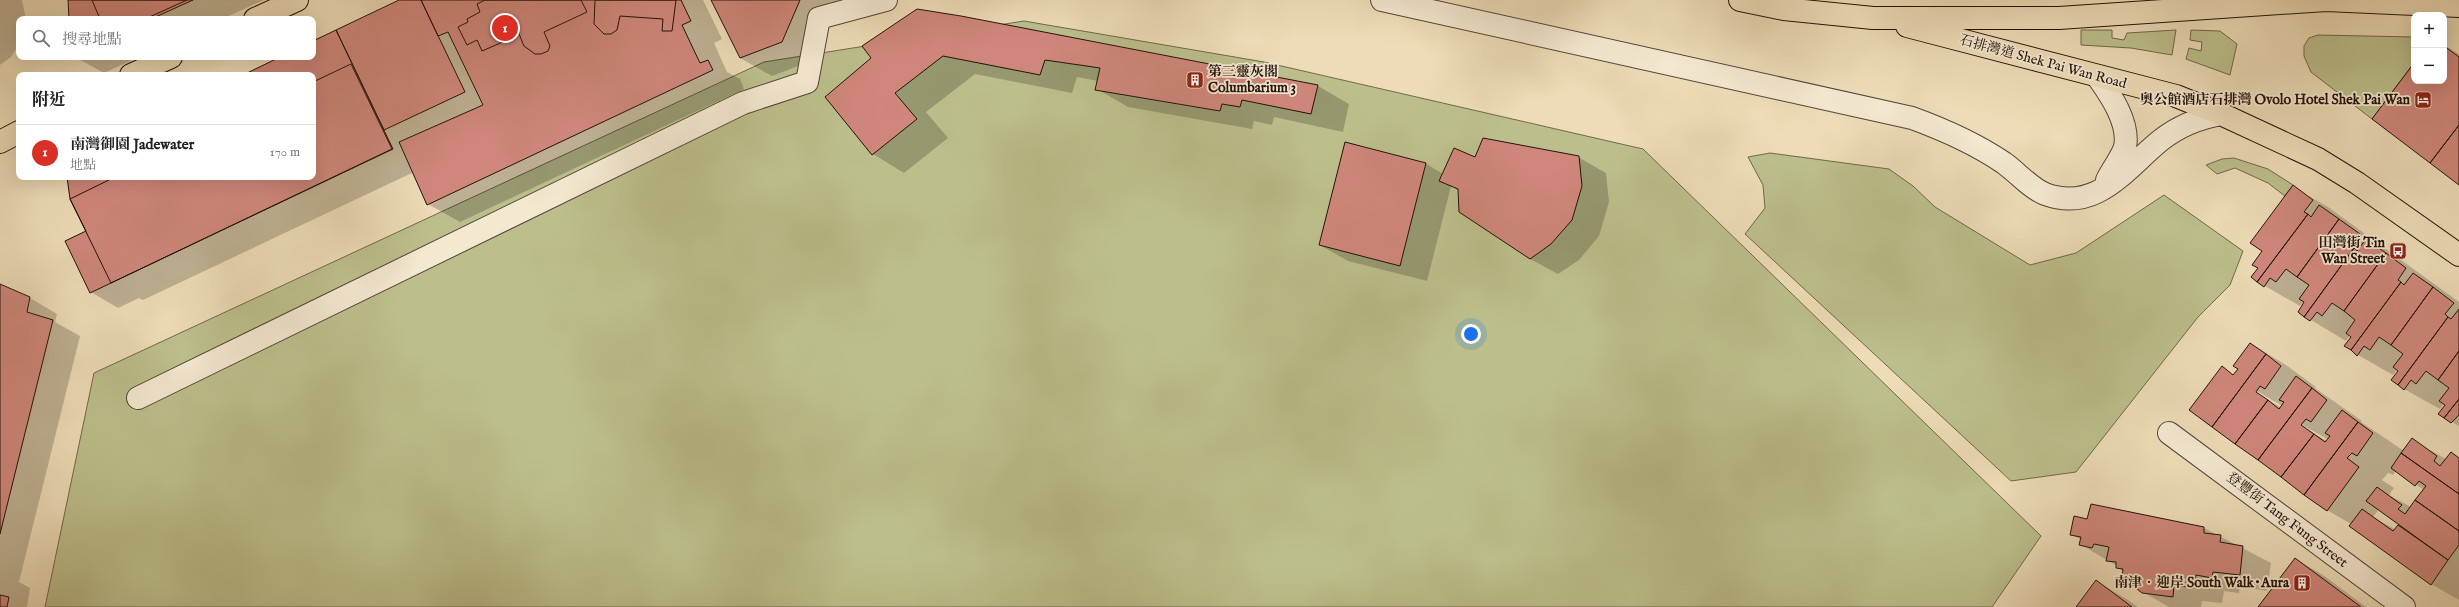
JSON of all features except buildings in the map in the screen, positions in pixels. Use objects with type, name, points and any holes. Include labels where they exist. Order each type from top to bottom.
[{"type":"main road","points":[[262,16],[297,0]]},
{"type":"main road","points":[[1740,0],[1784,9],[1873,18],[2059,18],[2326,0],[2459,6]]},
{"type":"main road","name":"石排灣道 Shek Pai Wan Road","points":[[1873,18],[2176,96],[2221,114],[2318,159],[2357,183],[2459,255]]},
{"type":"main road","points":[[138,72],[164,60]]},
{"type":"main road","points":[[0,142],[16,134]]},
{"type":"street","points":[[138,398],[743,103],[807,82],[819,18],[886,0]]},
{"type":"street","points":[[1382,0],[1912,118],[1957,136],[1983,150],[2043,193],[2073,199],[2094,194],[2162,139],[2196,119],[2221,114]]},
{"type":"street","points":[[2094,194],[2125,147],[2120,116],[2110,94],[2097,76]]},
{"type":"street","name":"登豐街 Tang Fung Street","points":[[2169,433],[2404,607]]},
{"type":"green space","points":[[1024,21],[1264,62],[1643,149],[2041,536],[1992,607],[45,607],[94,373],[764,62]]},
{"type":"green space","points":[[2081,30],[2112,30],[2112,38],[2124,40],[2127,33],[2176,30],[2172,55],[2131,48],[2081,45]]},
{"type":"green space","points":[[2191,30],[2220,31],[2237,44],[2230,75],[2186,59],[2189,48],[2201,51],[2202,42],[2190,40]]},
{"type":"green space","points":[[2318,35],[2411,37],[2411,67],[2372,119],[2311,72],[2304,56],[2304,46],[2309,38]]},
{"type":"green space","points":[[1770,153],[1889,169],[1913,186],[1935,207],[2030,265],[2076,253],[2164,195],[2243,251],[2230,285],[2198,317],[2076,472],[2011,481],[1745,234],[1765,208],[1763,185],[1748,157]]},
{"type":"green space","points":[[2234,158],[2268,169],[2293,185],[2285,196],[2268,183],[2235,168],[2217,174],[2206,165],[2222,159]]},
{"type":"place","name":"南灣御園 Jadewater","points":[[505,28]]},
{"type":"place","name":"第三靈灰閣 Columbarium 3","points":[[1195,80]]},
{"type":"place","name":"奧公館酒店石排灣 Ovolo Hotel Shek Pai Wan","points":[[2423,100]]},
{"type":"place","name":"田灣街 Tin Wan Street","points":[[2398,251]]},
{"type":"place","name":"南津‧迎岸 South Walk･Aura","points":[[2302,583]]}]
